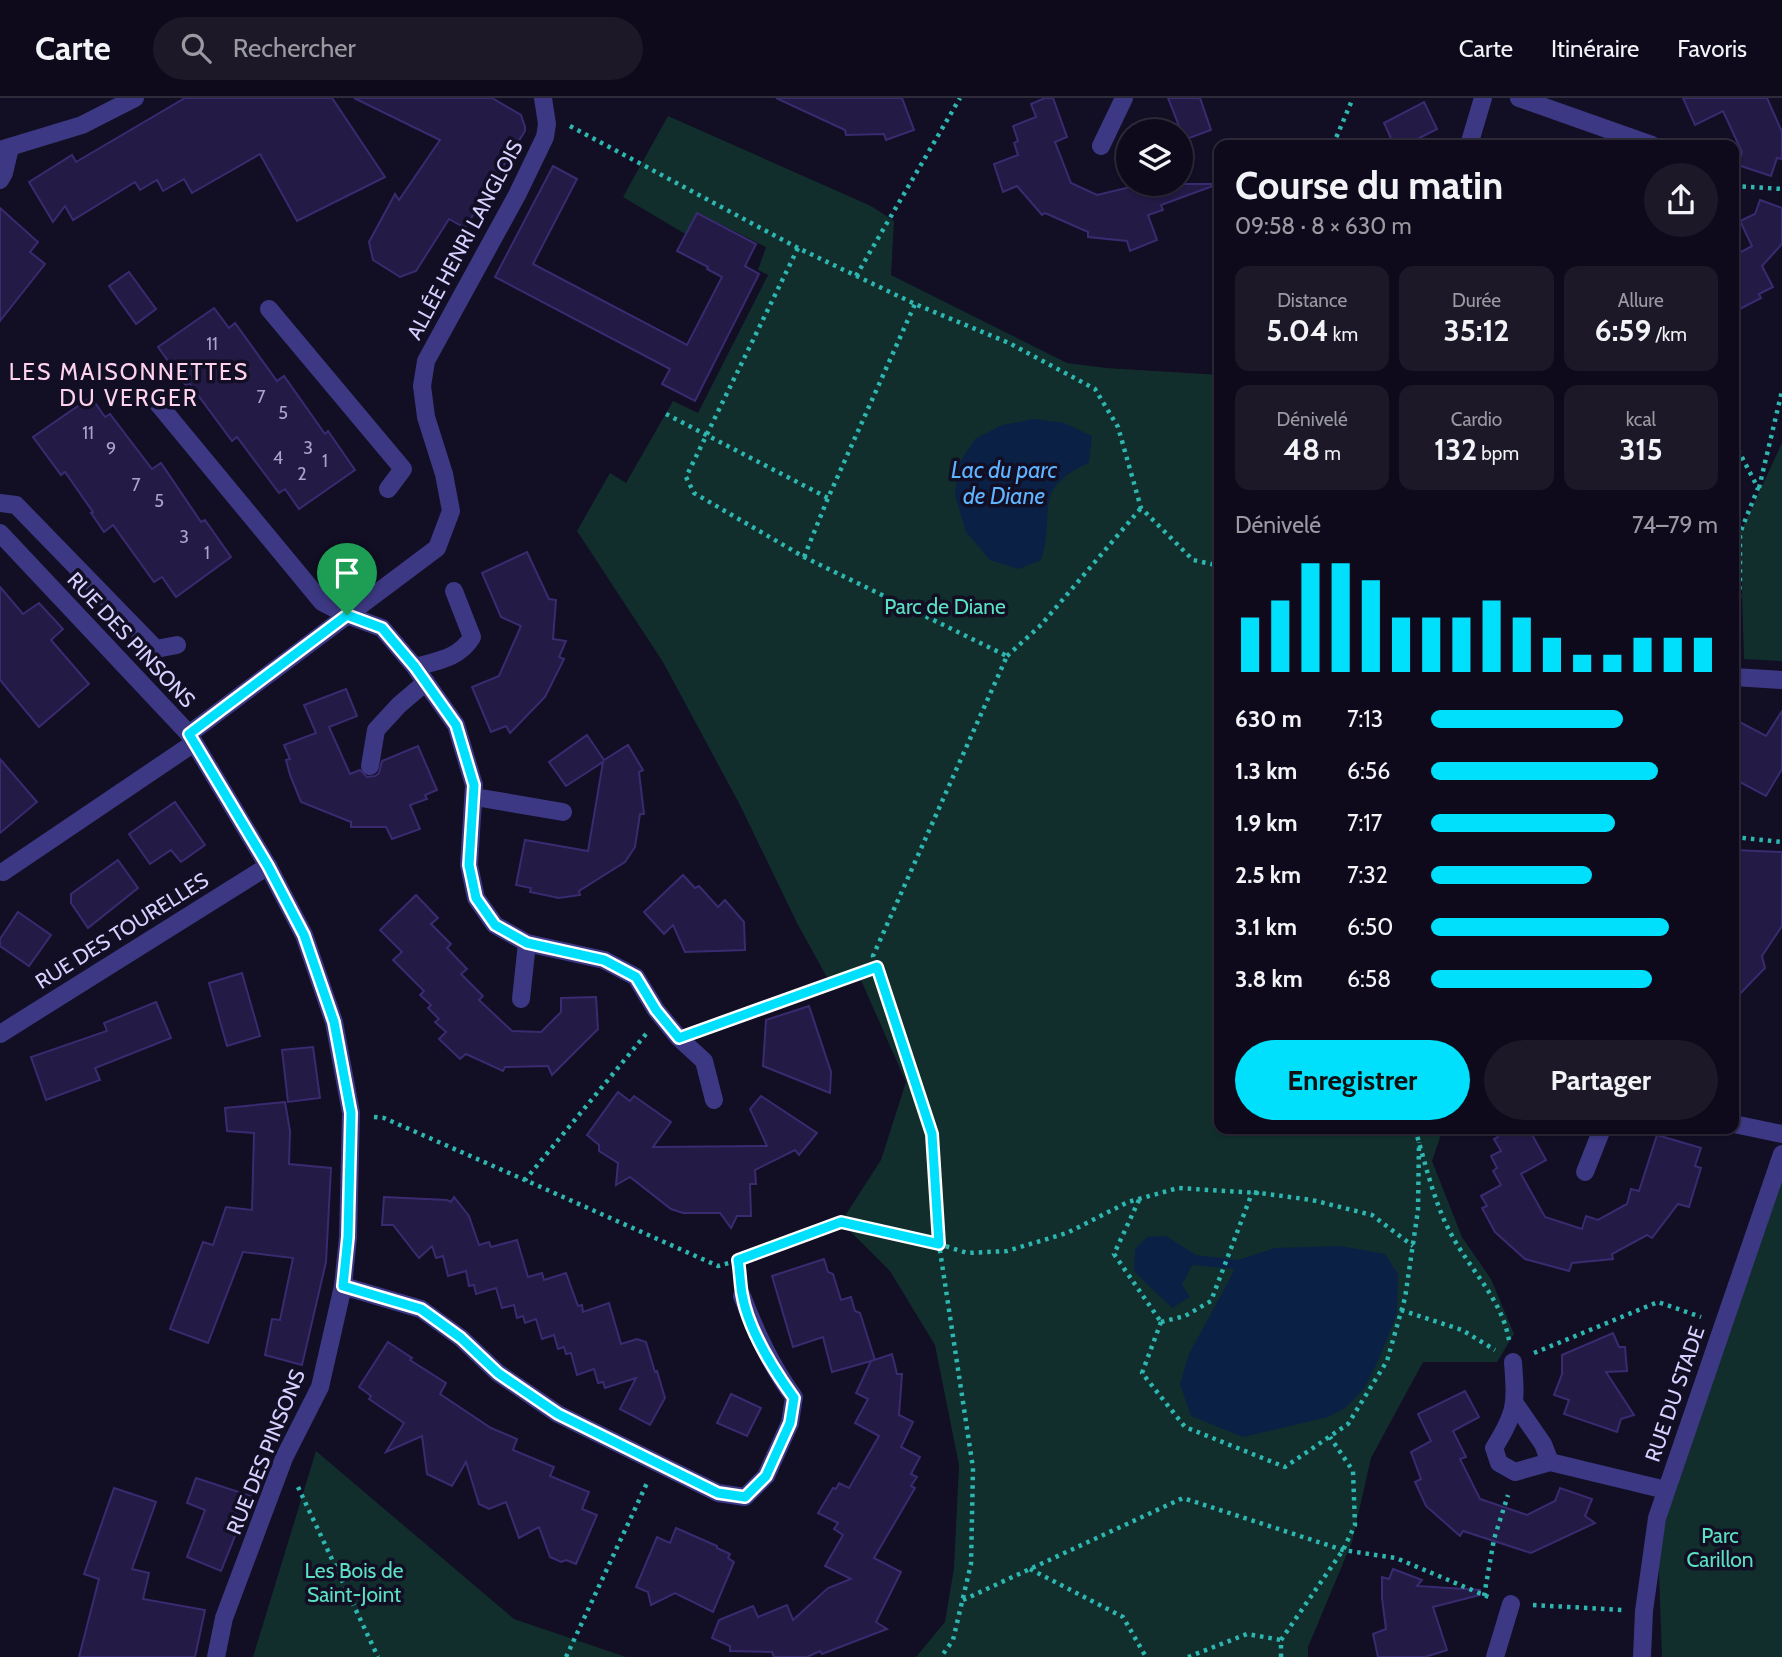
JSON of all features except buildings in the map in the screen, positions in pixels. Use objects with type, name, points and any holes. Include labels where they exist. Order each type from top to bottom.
[{"type":"street","points":[[0,180],[4,173],[5,149],[82,125],[135,98]]},
{"type":"street","name":"ALLÉE HENRI LANGLOIS","points":[[3,872],[191,738],[437,548],[451,511],[444,474],[426,416],[422,386],[426,361],[517,195],[545,137],[547,124],[544,98]]},
{"type":"street","points":[[1101,146],[1124,98]]},
{"type":"street","points":[[1470,140],[1483,98]]},
{"type":"street","points":[[1519,98],[1638,140]]},
{"type":"street","points":[[269,309],[402,470],[388,489]]},
{"type":"street","points":[[155,400],[323,602],[347,615],[382,628],[421,674],[456,725],[474,785],[469,865],[476,898],[495,925],[527,943],[604,960],[636,977],[661,1016],[679,1038],[704,1061],[714,1100]]},
{"type":"street","points":[[0,503],[16,505],[156,649],[177,645]]},
{"type":"street","name":"RUE DES PINSONS","points":[[0,533],[191,738],[268,866],[304,935],[334,1022],[351,1113],[348,1237],[343,1286],[320,1387],[284,1458],[225,1618],[216,1657]]},
{"type":"street","points":[[370,766],[376,730],[400,705],[421,674],[465,648],[472,637],[454,591]]},
{"type":"street","points":[[1739,677],[1782,680]]},
{"type":"street","points":[[474,797],[563,812]]},
{"type":"street","name":"RUE DES TOURELLES","points":[[0,1034],[268,866]]},
{"type":"street","points":[[521,999],[527,943]]},
{"type":"street","points":[[1739,1125],[1782,1134]]},
{"type":"street","points":[[1585,1172],[1600,1134]]},
{"type":"street","name":"RUE DU STADE","points":[[1642,1657],[1644,1611],[1657,1518],[1782,1153]]},
{"type":"street","points":[[343,1286],[421,1309],[461,1338],[498,1373],[558,1414],[718,1493],[745,1497],[766,1476],[790,1423],[794,1398],[758,1338],[742,1296]]},
{"type":"street","points":[[1513,1362],[1516,1405],[1494,1448],[1499,1463],[1514,1472],[1550,1462],[1666,1490]]},
{"type":"street","points":[[1516,1405],[1543,1444],[1550,1462]]},
{"type":"street","points":[[1495,1657],[1511,1604]]},
{"type":"path","points":[[856,276],[960,98]]},
{"type":"path","points":[[1335,140],[1353,98]]},
{"type":"path","points":[[558,120],[798,248],[915,304],[1009,343],[1095,389],[1118,427],[1141,509],[1193,560],[1214,565]]},
{"type":"path","points":[[1739,186],[1782,189]]},
{"type":"path","points":[[798,248],[686,477],[694,494],[804,556],[1007,656]]},
{"type":"path","points":[[804,556],[915,304]]},
{"type":"path","points":[[1739,528],[1758,488],[1782,391]]},
{"type":"path","points":[[666,414],[828,498]]},
{"type":"path","points":[[1739,452],[1758,488]]},
{"type":"path","points":[[942,1657],[953,1640],[971,1564],[973,1468],[939,1244],[932,1134],[873,956],[1007,656],[1041,625],[1141,509]]},
{"type":"path","points":[[1739,564],[1739,593]]},
{"type":"path","points":[[1739,838],[1782,842]]},
{"type":"path","points":[[679,1038],[877,967]]},
{"type":"path","points":[[525,1180],[661,1016]]},
{"type":"path","points":[[351,1113],[384,1118],[718,1266],[841,1222],[967,1253],[1007,1251],[1067,1233],[1128,1202],[1178,1188],[1257,1193],[1252,1192]]},
{"type":"path","points":[[1417,1134],[1440,1209],[1454,1241],[1486,1285],[1506,1323],[1513,1362]]},
{"type":"path","points":[[1161,1322],[1142,1373],[1185,1427],[1285,1467],[1349,1424],[1387,1361],[1401,1310],[1418,1210],[1419,1142]]},
{"type":"path","points":[[1252,1192],[1312,1200],[1372,1215],[1413,1246]]},
{"type":"path","points":[[1161,1322],[1185,1316],[1211,1301],[1252,1192]]},
{"type":"path","points":[[1139,1199],[1114,1254],[1161,1322]]},
{"type":"path","points":[[738,1260],[742,1296]]},
{"type":"path","points":[[1513,1362],[1658,1302],[1723,1324]]},
{"type":"path","points":[[1401,1310],[1462,1330],[1513,1362]]},
{"type":"path","points":[[1281,1657],[1281,1640],[1343,1550],[1355,1525],[1353,1471],[1330,1437]]},
{"type":"path","points":[[284,1458],[378,1657]]},
{"type":"path","points":[[566,1657],[657,1463]]},
{"type":"path","points":[[1484,1596],[1494,1539],[1514,1472]]},
{"type":"path","points":[[963,1600],[1183,1498],[1343,1550],[1396,1558],[1484,1596],[1511,1604],[1644,1611]]},
{"type":"path","points":[[1029,1569],[1123,1617],[1146,1657]]},
{"type":"path","points":[[1188,1657],[1247,1634],[1281,1640]]},
{"type":"green space","name":"Parc de Diane","points":[[668,116],[871,206],[894,221],[891,275],[1067,363],[1214,375],[1214,1134],[1441,1134],[1432,1161],[1462,1237],[1491,1279],[1514,1334],[1497,1362],[1423,1362],[1371,1458],[1352,1542],[1308,1647],[1308,1657],[916,1657],[945,1622],[954,1568],[959,1465],[935,1345],[890,1271],[841,1222],[881,1160],[906,1082],[860,978],[834,990],[797,923],[740,805],[663,662],[577,531],[610,473],[626,483],[673,401],[698,413],[768,275],[758,270],[766,247],[698,213],[687,235],[623,197]]},
{"type":"green space","points":[[1782,443],[1782,661],[1744,659],[1740,533]]},
{"type":"green space","name":"Parc Carillon","points":[[1782,1154],[1782,1657],[1662,1657],[1657,1518]]},
{"type":"green space","name":"Les Bois de Saint-Joint","points":[[316,1451],[514,1619],[626,1657],[253,1657]]},
{"type":"water","name":"Lac du parc de Diane","points":[[1034,419],[1064,423],[1092,436],[1089,463],[1070,473],[1058,483],[1052,493],[1048,504],[1041,560],[1019,569],[990,560],[966,532],[955,495],[959,464],[975,439],[1002,425]]},
{"type":"water","points":[[1166,1236],[1196,1255],[1238,1260],[1275,1248],[1340,1246],[1385,1254],[1398,1274],[1397,1313],[1364,1389],[1345,1408],[1328,1417],[1243,1437],[1191,1416],[1180,1384],[1189,1354],[1235,1269],[1192,1265],[1182,1285],[1190,1297],[1172,1308],[1134,1271],[1135,1249],[1147,1237]]},
{"type":"district","name":"LES MAISONNETTES DU VERGER","points":[[129,385]]},
{"type":"route","points":[[347,615],[382,628],[415,667],[456,725],[474,785],[469,865],[476,898],[495,925],[527,943],[604,960],[636,977],[656,1010],[679,1038],[877,967],[932,1134],[939,1244],[841,1222],[738,1260],[742,1296],[758,1338],[794,1398],[790,1423],[766,1476],[745,1497],[718,1493],[558,1414],[498,1373],[461,1338],[421,1309],[343,1286],[348,1237],[351,1113],[334,1022],[304,935],[268,866],[189,734],[347,615]]}]
